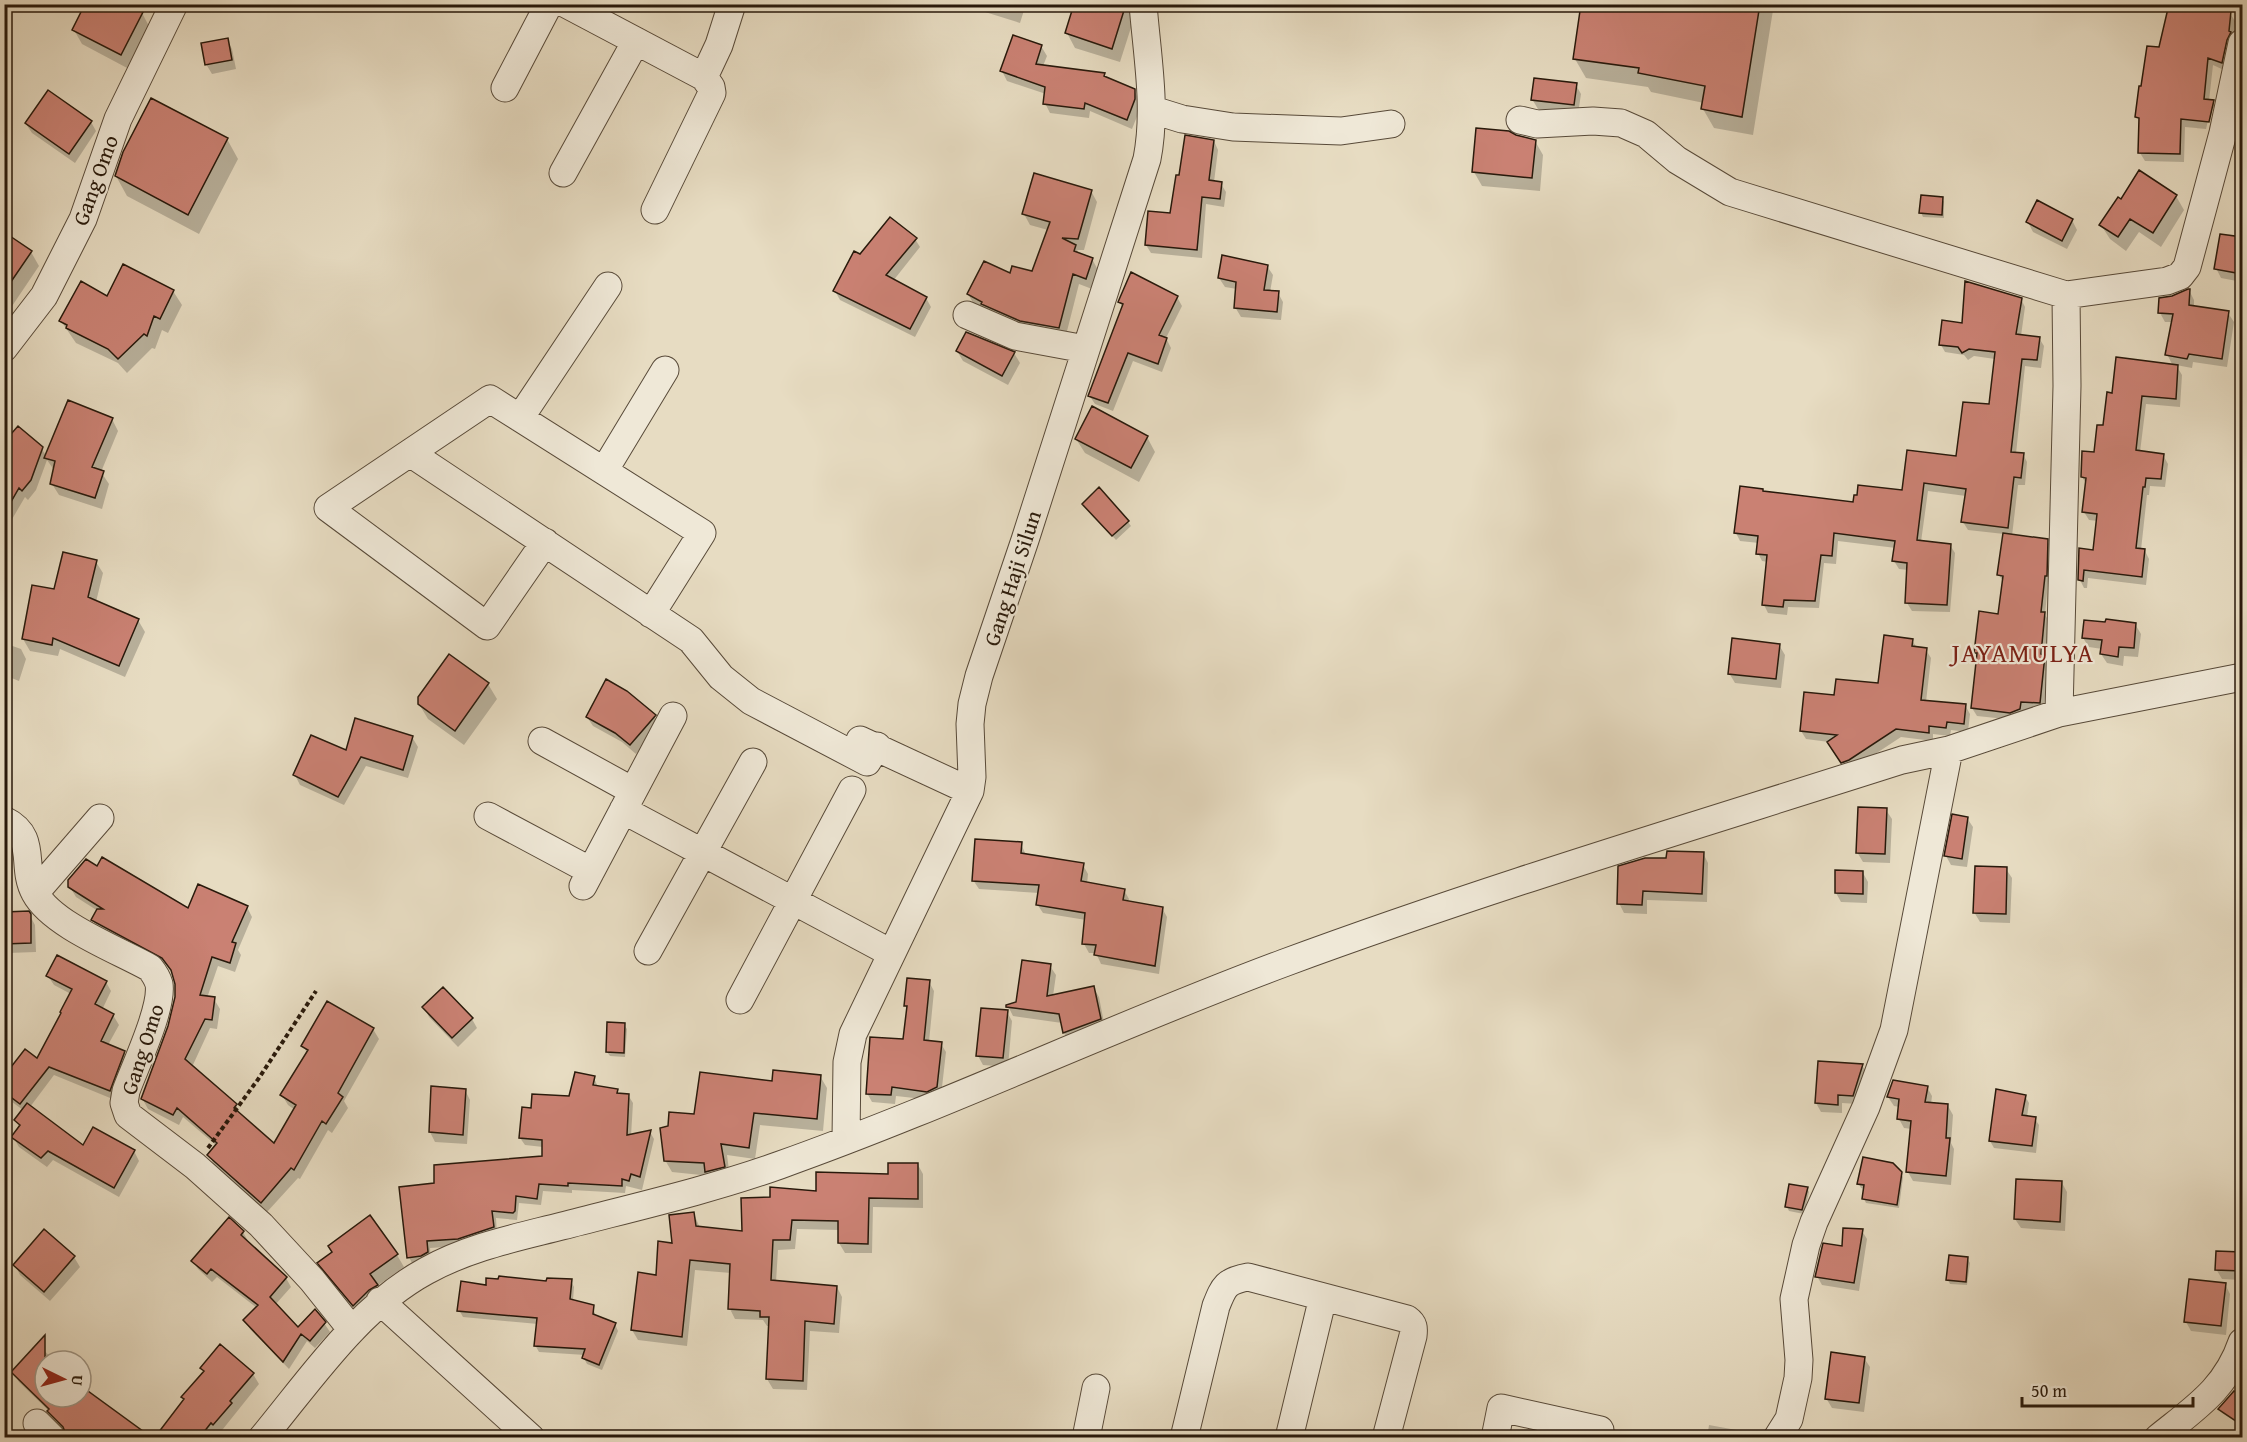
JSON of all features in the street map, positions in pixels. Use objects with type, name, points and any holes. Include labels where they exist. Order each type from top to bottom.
[{"type":"street","name":"Gang Omo","points":[[4,348],[44,296],[83,219],[118,119],[174,4]]},
{"type":"street","points":[[505,88],[549,4]]},
{"type":"street","points":[[566,4],[704,77],[711,87],[712,93],[655,210]]},
{"type":"street","points":[[704,77],[719,45],[732,4]]},
{"type":"street","name":"Gang Haji Silun","points":[[846,1139],[849,1049],[860,1018],[970,791],[972,777],[970,724],[976,685],[1147,159],[1152,135],[1153,110],[1143,4]]},
{"type":"street","points":[[563,173],[636,41]]},
{"type":"street","points":[[1520,120],[1537,124],[1593,121],[1621,123],[1646,134],[1677,160],[1730,192],[2066,295],[2167,281],[2180,276],[2187,267],[2223,133],[2242,43]]},
{"type":"street","points":[[1153,110],[1182,119],[1233,127],[1341,131],[1391,124]]},
{"type":"street","points":[[520,418],[608,286]]},
{"type":"street","points":[[2059,713],[2067,386],[2066,295]]},
{"type":"street","points":[[967,315],[1015,336],[1085,350]]},
{"type":"street","points":[[604,471],[665,370]]},
{"type":"street","points":[[545,543],[487,626],[328,508],[490,399],[702,533],[651,614]]},
{"type":"street","points":[[410,453],[691,640],[722,677],[751,701],[877,746],[970,791]]},
{"type":"street","points":[[262,1437],[352,1330],[380,1301],[421,1273],[458,1254],[502,1240],[690,1192],[767,1169],[931,1108],[1027,1066],[1279,965],[1435,909],[1902,760],[1949,750],[2059,713],[2242,677]]},
{"type":"street","points":[[488,816],[587,878],[673,716]]},
{"type":"street","points":[[542,741],[704,854],[891,953]]},
{"type":"street","points":[[1777,1437],[1789,1419],[1798,1378],[1799,1360],[1794,1299],[1806,1245],[1814,1222],[1866,1107],[1894,1030],[1949,750]]},
{"type":"street","points":[[648,951],[704,854],[753,762]]},
{"type":"street","points":[[740,1000],[852,790]]},
{"type":"street","points":[[35,893],[100,818]]},
{"type":"street","points":[[4,820],[14,825],[22,833],[35,893]]},
{"type":"street","name":"Gang Omo","points":[[35,893],[57,916],[87,936],[150,968],[159,983],[159,1001],[126,1091],[125,1109],[133,1119],[195,1166],[261,1225],[290,1255],[352,1330]]},
{"type":"street","points":[[1184,1437],[1216,1306],[1223,1288],[1233,1280],[1248,1277],[1407,1319],[1412,1323],[1413,1336],[1386,1437]]},
{"type":"street","points":[[1288,1437],[1323,1297]]},
{"type":"street","points":[[380,1301],[531,1437]]},
{"type":"street","points":[[2161,1437],[2215,1391],[2229,1373],[2242,1342]]},
{"type":"street","points":[[1086,1437],[1096,1388]]},
{"type":"street","points":[[1494,1437],[1502,1408],[1600,1430],[1599,1437]]},
{"type":"path","points":[[195,1166],[259,1078],[316,991]]},
{"type":"building","points":[[85,4],[128,4],[143,12],[121,55],[72,30]]},
{"type":"building","points":[[1074,4],[1126,4],[1112,49],[1065,33]]},
{"type":"building","points":[[1581,4],[1760,4],[1742,117],[1701,109],[1705,86],[1638,73],[1639,68],[1573,59]]},
{"type":"building","points":[[2169,4],[2224,4],[2223,10],[2231,11],[2229,31],[2231,32],[2222,63],[2208,58],[2204,99],[2214,100],[2209,122],[2181,119],[2180,154],[2138,153],[2139,118],[2135,117],[2147,46],[2159,47]]},
{"type":"building","points":[[1013,35],[1042,45],[1036,64],[1105,73],[1104,76],[1135,89],[1135,99],[1127,120],[1085,103],[1084,109],[1043,104],[1045,87],[1000,71]]},
{"type":"building","points":[[228,38],[232,60],[205,65],[201,43]]},
{"type":"building","points":[[1534,78],[1577,83],[1574,105],[1531,100]]},
{"type":"building","points":[[48,90],[92,121],[69,154],[25,123]]},
{"type":"building","points":[[151,98],[228,138],[188,215],[115,176],[123,152]]},
{"type":"building","points":[[1476,128],[1509,131],[1536,140],[1532,178],[1472,172]]},
{"type":"building","points":[[1185,135],[1214,140],[1209,180],[1222,182],[1220,199],[1202,197],[1197,250],[1145,245],[1148,211],[1170,213]]},
{"type":"building","points":[[2139,170],[2177,195],[2153,233],[2130,219],[2118,237],[2099,225],[2118,197],[2121,199]]},
{"type":"building","points":[[1034,173],[1092,190],[1078,239],[1062,238],[1076,245],[1074,251],[1093,258],[1086,279],[1073,274],[1059,328],[1020,321],[981,304],[982,302],[967,294],[984,261],[1010,273],[1012,266],[1032,271],[1050,222],[1022,214]]},
{"type":"building","points":[[1921,195],[1943,197],[1942,215],[1919,213]]},
{"type":"building","points":[[2037,200],[2073,219],[2062,241],[2026,222]]},
{"type":"building","points":[[890,217],[917,238],[886,275],[927,297],[910,329],[833,291],[854,251],[860,254]]},
{"type":"building","points":[[4,232],[32,251],[4,292]]},
{"type":"building","points":[[2220,234],[2242,237],[2242,274],[2214,269]]},
{"type":"building","points":[[1222,255],[1268,265],[1264,290],[1279,291],[1277,312],[1234,308],[1236,282],[1218,278]]},
{"type":"building","points":[[123,264],[174,290],[160,319],[154,316],[147,336],[144,334],[118,359],[108,349],[66,328],[67,325],[59,321],[81,281],[107,296]]},
{"type":"building","points":[[1131,272],[1178,296],[1159,335],[1167,338],[1158,364],[1128,353],[1108,403],[1088,396],[1123,304],[1118,302]]},
{"type":"building","points":[[1965,281],[2022,298],[2016,334],[2040,337],[2037,360],[2022,359],[2011,452],[2024,453],[2021,478],[2014,477],[2008,528],[1961,522],[1966,489],[1924,483],[1917,540],[1951,544],[1947,605],[1905,603],[1907,563],[1892,561],[1895,541],[1834,533],[1832,556],[1821,555],[1815,601],[1784,600],[1783,607],[1762,605],[1767,555],[1756,554],[1758,536],[1734,533],[1740,486],[1853,502],[1854,495],[1857,495],[1858,485],[1902,490],[1907,450],[1956,456],[1963,402],[1989,404],[1995,352],[1969,349],[1962,353],[1958,347],[1939,345],[1942,320],[1962,323]]},
{"type":"building","points":[[2190,289],[2189,305],[2229,311],[2222,359],[2189,354],[2187,359],[2165,355],[2173,314],[2158,313],[2159,298],[2172,296]]},
{"type":"building","points":[[966,332],[1015,352],[1002,376],[956,351]]},
{"type":"building","points":[[2116,357],[2178,365],[2176,399],[2142,396],[2136,450],[2164,454],[2161,479],[2146,478],[2145,487],[2143,487],[2136,548],[2145,549],[2142,577],[2084,570],[2083,581],[2078,580],[2079,548],[2093,550],[2097,514],[2082,512],[2086,478],[2081,477],[2082,451],[2094,452],[2097,425],[2103,425],[2107,392],[2112,393]]},
{"type":"building","points":[[68,400],[113,418],[92,467],[104,471],[95,498],[50,484],[55,461],[44,458]]},
{"type":"building","points":[[1092,406],[1148,436],[1131,468],[1075,439]]},
{"type":"building","points":[[18,426],[43,447],[31,480],[22,491],[19,488],[4,514],[4,442]]},
{"type":"building","points":[[1099,487],[1129,521],[1112,536],[1082,504]]},
{"type":"building","points":[[2003,533],[2048,539],[2047,576],[2045,576],[2041,612],[2045,612],[2041,654],[2045,655],[2040,703],[2021,702],[2020,709],[2010,713],[1971,708],[1979,611],[1998,614],[2003,576],[1997,575]]},
{"type":"building","points":[[63,552],[97,560],[88,597],[139,619],[119,666],[53,638],[52,645],[22,639],[32,585],[54,589]]},
{"type":"building","points":[[2106,619],[2136,623],[2134,648],[2119,647],[2118,657],[2100,654],[2102,640],[2082,638],[2084,620],[2105,622]]},
{"type":"building","points":[[1884,635],[1913,639],[1912,646],[1927,648],[1921,700],[1966,704],[1964,724],[1947,722],[1946,728],[1929,726],[1929,733],[1896,729],[1841,763],[1827,742],[1837,735],[1800,731],[1804,692],[1834,695],[1836,679],[1878,683]]},
{"type":"building","points":[[1732,638],[1780,644],[1776,679],[1728,674]]},
{"type":"building","points":[[449,654],[489,683],[455,731],[418,704],[418,697]]},
{"type":"building","points":[[606,679],[627,691],[656,715],[630,745],[615,733],[586,717]]},
{"type":"building","points":[[355,718],[413,736],[403,770],[361,757],[338,797],[293,775],[311,735],[346,750]]},
{"type":"building","points":[[1858,807],[1887,808],[1885,854],[1856,853]]},
{"type":"building","points":[[1952,814],[1968,817],[1962,859],[1944,856]]},
{"type":"building","points":[[975,839],[1022,842],[1021,853],[1084,863],[1081,881],[1125,889],[1123,900],[1163,907],[1155,966],[1094,955],[1096,945],[1082,944],[1085,913],[1036,905],[1039,885],[972,881]]},
{"type":"building","points":[[1667,851],[1704,852],[1702,894],[1643,891],[1642,905],[1617,904],[1618,866],[1645,858],[1666,858]]},
{"type":"building","points":[[102,857],[188,908],[198,884],[248,906],[232,942],[236,943],[230,963],[212,957],[200,995],[215,997],[212,1020],[205,1019],[185,1059],[237,1104],[234,1108],[274,1143],[296,1105],[280,1095],[308,1050],[301,1046],[327,1001],[374,1028],[338,1093],[343,1097],[326,1124],[322,1121],[294,1170],[291,1168],[261,1203],[207,1155],[217,1143],[177,1108],[173,1115],[141,1099],[168,1026],[175,997],[175,984],[171,970],[162,958],[91,920],[97,909],[103,909],[68,887],[68,880],[86,859],[97,866]]},
{"type":"building","points":[[1975,866],[2007,867],[2006,914],[1973,913]]},
{"type":"building","points":[[1835,870],[1863,871],[1863,894],[1835,893]]},
{"type":"building","points":[[29,911],[31,914],[31,943],[4,944],[4,912]]},
{"type":"building","points":[[57,955],[107,981],[95,1004],[114,1014],[101,1041],[125,1051],[110,1091],[49,1067],[20,1104],[4,1092],[4,1076],[25,1049],[37,1058],[72,989],[46,976]]},
{"type":"building","points":[[1022,960],[1051,964],[1047,996],[1094,986],[1101,1019],[1063,1033],[1059,1014],[1006,1007],[1016,1002]]},
{"type":"building","points":[[907,978],[930,980],[924,1040],[942,1042],[937,1087],[927,1092],[892,1087],[891,1095],[866,1094],[870,1037],[903,1039],[907,1006],[904,1006]]},
{"type":"building","points":[[443,987],[473,1018],[452,1038],[422,1007]]},
{"type":"building","points":[[981,1008],[1008,1010],[1003,1058],[976,1056]]},
{"type":"building","points":[[607,1022],[625,1023],[624,1053],[606,1052]]},
{"type":"building","points":[[1818,1061],[1863,1064],[1853,1096],[1838,1095],[1838,1105],[1815,1103]]},
{"type":"building","points":[[773,1070],[821,1075],[817,1119],[754,1113],[749,1148],[721,1144],[725,1167],[705,1172],[704,1163],[664,1161],[660,1128],[668,1126],[669,1112],[694,1114],[700,1072],[772,1081]]},
{"type":"building","points":[[575,1072],[595,1076],[593,1085],[618,1089],[617,1093],[629,1094],[627,1135],[651,1130],[640,1177],[631,1174],[629,1181],[622,1179],[622,1186],[539,1184],[537,1199],[516,1196],[513,1213],[492,1211],[494,1227],[458,1239],[427,1241],[428,1252],[421,1256],[407,1258],[399,1187],[434,1183],[434,1165],[542,1156],[542,1140],[519,1138],[522,1107],[531,1108],[532,1094],[569,1096]]},
{"type":"building","points":[[1893,1080],[1928,1086],[1925,1102],[1948,1104],[1946,1138],[1950,1138],[1946,1176],[1906,1172],[1911,1121],[1897,1119],[1899,1099],[1887,1097]]},
{"type":"building","points":[[431,1086],[466,1089],[463,1135],[429,1132]]},
{"type":"building","points":[[1996,1089],[2026,1095],[2022,1115],[2036,1117],[2032,1146],[1989,1141]]},
{"type":"building","points":[[27,1103],[83,1145],[93,1127],[135,1150],[114,1188],[48,1151],[41,1158],[11,1137],[20,1125],[14,1120]]},
{"type":"building","points":[[1863,1157],[1893,1163],[1902,1172],[1897,1205],[1862,1199],[1864,1185],[1857,1184]]},
{"type":"building","points":[[888,1163],[918,1163],[918,1199],[869,1198],[868,1244],[838,1243],[838,1221],[792,1220],[790,1240],[773,1240],[771,1280],[837,1286],[834,1324],[805,1321],[803,1381],[766,1379],[769,1317],[760,1317],[760,1311],[728,1309],[730,1264],[690,1260],[682,1337],[631,1330],[638,1272],[656,1275],[658,1241],[672,1243],[669,1215],[694,1212],[696,1226],[742,1231],[741,1198],[770,1197],[770,1187],[816,1191],[816,1172],[888,1174]]},
{"type":"building","points":[[2016,1179],[2062,1181],[2060,1222],[2014,1219]]},
{"type":"building","points":[[1789,1184],[1808,1187],[1802,1210],[1785,1207]]},
{"type":"building","points":[[370,1215],[398,1254],[370,1274],[378,1285],[369,1290],[353,1306],[317,1263],[332,1252],[328,1246]]},
{"type":"building","points":[[229,1217],[244,1231],[241,1235],[287,1277],[270,1297],[298,1327],[315,1309],[326,1322],[310,1341],[301,1334],[283,1362],[243,1320],[258,1305],[211,1269],[207,1274],[191,1261]]},
{"type":"building","points":[[1843,1228],[1863,1229],[1854,1283],[1815,1277],[1823,1243],[1842,1246]]},
{"type":"building","points":[[44,1229],[75,1256],[44,1292],[13,1265]]},
{"type":"building","points":[[2216,1251],[2242,1252],[2242,1271],[2215,1270]]},
{"type":"building","points":[[1949,1255],[1968,1257],[1966,1282],[1946,1280]]},
{"type":"building","points":[[499,1276],[546,1281],[547,1278],[572,1279],[570,1299],[594,1305],[593,1314],[616,1323],[599,1365],[582,1358],[585,1349],[534,1346],[537,1318],[457,1311],[461,1281],[486,1285],[486,1278],[498,1279]]},
{"type":"building","points":[[2189,1279],[2226,1283],[2221,1326],[2184,1322]]},
{"type":"building","points":[[45,1335],[45,1349],[33,1349],[33,1393],[11,1372]]},
{"type":"building","points":[[220,1344],[254,1373],[230,1401],[232,1403],[200,1437],[155,1437],[184,1399],[181,1397],[204,1371],[200,1368]]},
{"type":"building","points":[[1831,1352],[1865,1357],[1859,1403],[1825,1399]]},
{"type":"building","points":[[2234,1391],[2242,1395],[2242,1425],[2218,1409]]},
{"type":"building","points":[[93,1395],[151,1437],[67,1437],[63,1427],[47,1411],[49,1409],[93,1409]]},
{"type":"district","name":"JAYAMULYA","points":[[2023,653]]}]
